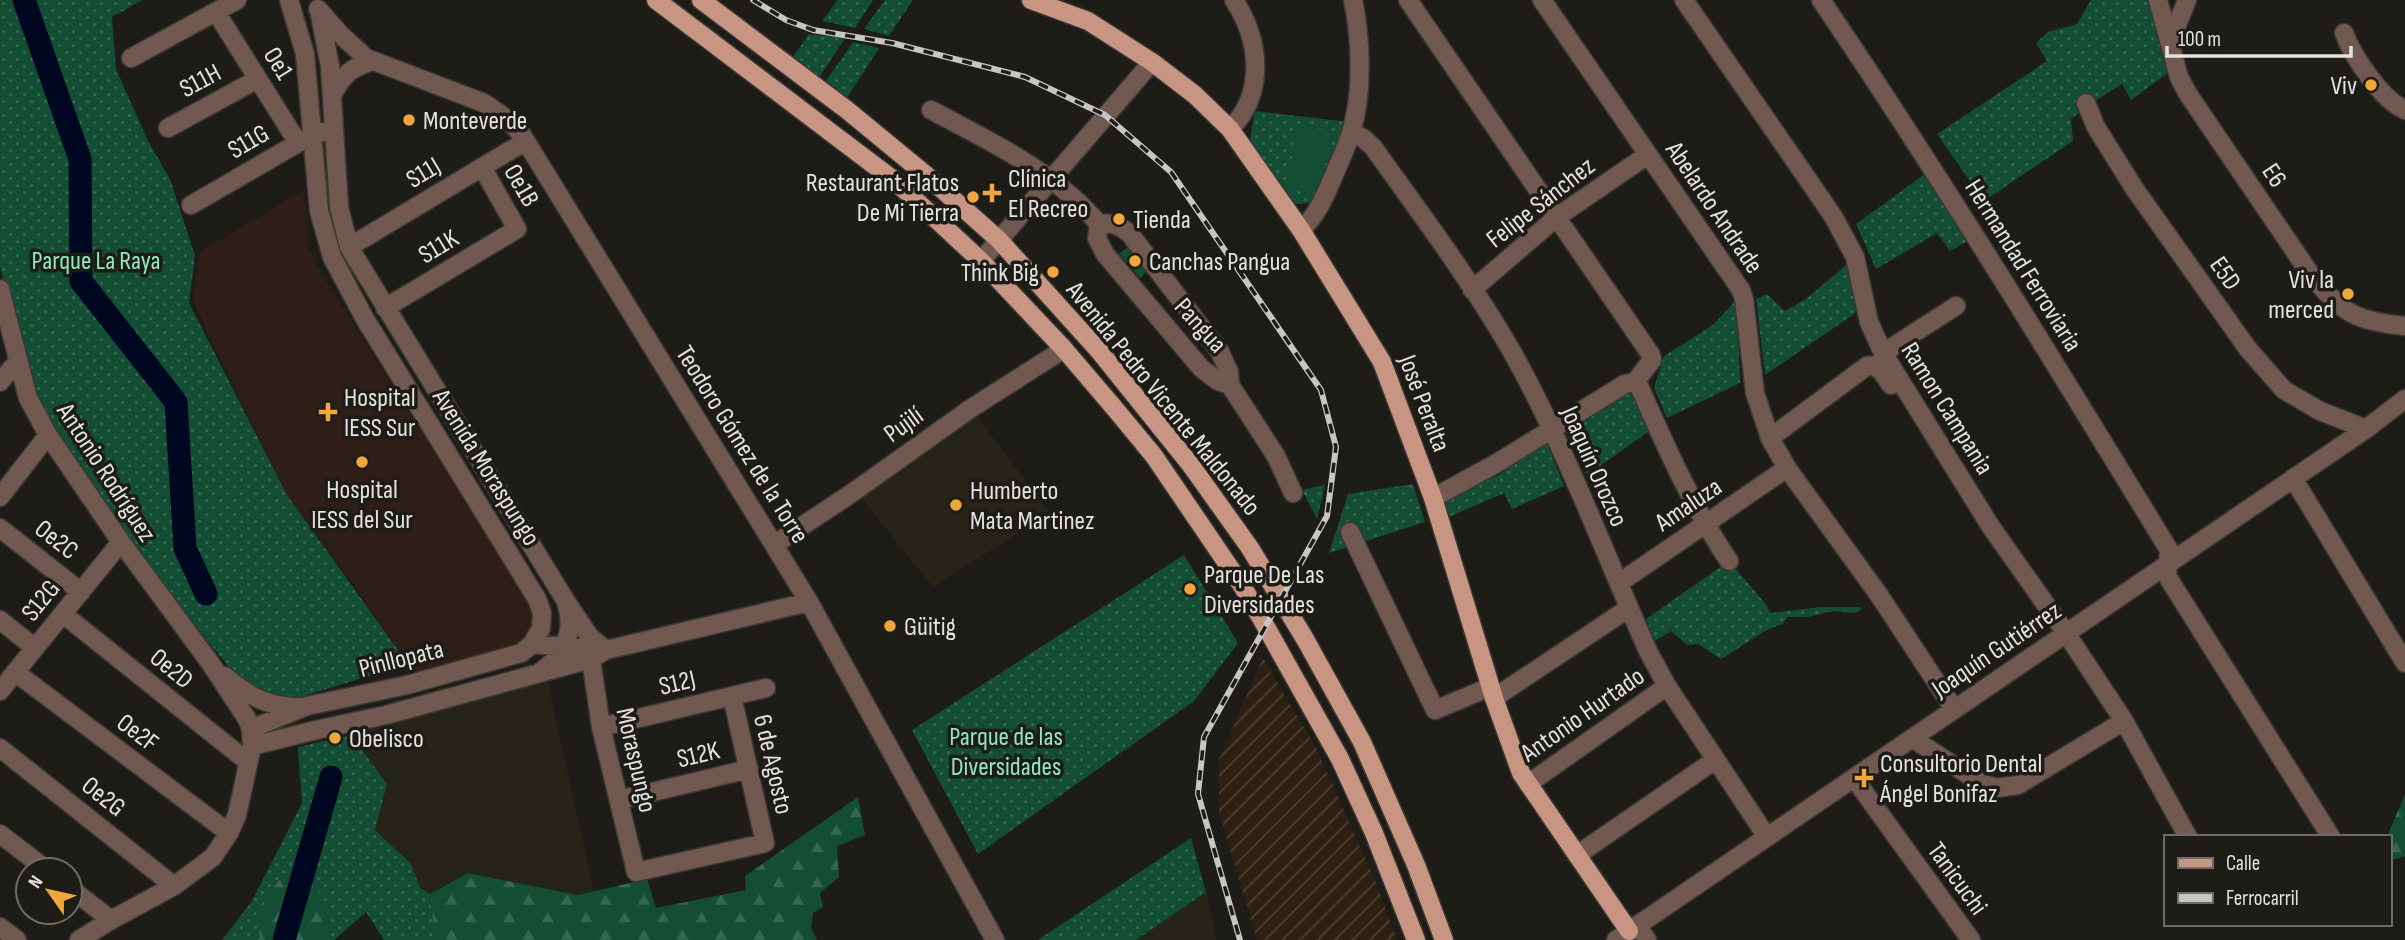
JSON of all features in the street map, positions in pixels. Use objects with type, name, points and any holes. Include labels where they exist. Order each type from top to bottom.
[{"type":"main road","name":"Avenida Pedro Vicente Maldonado","points":[[656,0],[895,181],[981,261],[1064,349],[1154,456],[1261,618],[1340,759],[1374,833],[1416,940]]},
{"type":"main road","name":"Avenida Pedro Vicente Maldonado","points":[[701,0],[847,110],[999,240],[1100,352],[1190,464],[1250,548],[1305,639],[1362,742],[1416,865],[1444,940]]},
{"type":"main road","name":"José Peralta","points":[[1031,0],[1088,21],[1152,62],[1195,95],[1230,129],[1301,230],[1382,362],[1433,498],[1492,693],[1516,762],[1528,784],[1632,934]]},
{"type":"street","points":[[131,58],[237,0]]},
{"type":"street","name":"Avenida Moraspungo","points":[[289,0],[305,54],[305,138],[332,257],[365,319],[537,599],[542,620],[533,644]]},
{"type":"street","points":[[1230,129],[1242,118],[1250,101],[1256,70],[1251,33],[1234,0]]},
{"type":"street","points":[[1301,230],[1321,206],[1352,133],[1358,73],[1358,37],[1353,0]]},
{"type":"street","points":[[1408,0],[1651,355],[1650,365],[1635,382],[1625,384],[1497,463],[1433,498]]},
{"type":"street","name":"Abelardo Andrade","points":[[1542,0],[1741,290],[1756,397],[1770,438],[1787,468],[1879,595],[1954,709]]},
{"type":"street","name":"Ramon Campania","points":[[1684,0],[1845,236],[1855,257],[1869,322],[1883,353],[1992,527],[2124,721],[2187,835]]},
{"type":"street","name":"Hermandad Ferroviaria","points":[[1821,0],[1900,117],[2002,277],[2169,550],[2169,563]]},
{"type":"street","name":"E6","points":[[2158,0],[2179,76],[2188,94],[2311,275],[2334,303],[2353,316],[2372,323],[2405,326]]},
{"type":"street","points":[[2169,35],[2176,27],[2187,0]]},
{"type":"street","name":"Avenida Moraspungo","points":[[317,4],[325,34],[333,94],[339,207],[349,247],[590,637],[598,655]]},
{"type":"street","name":"Teodoro Gómez de la Torre","points":[[317,4],[339,33],[370,59]]},
{"type":"street","name":"Oe1","points":[[216,12],[258,79],[305,138]]},
{"type":"street","points":[[2344,33],[2363,68],[2390,100],[2405,110]]},
{"type":"street","name":"Teodoro Gómez de la Torre","points":[[325,34],[348,54],[370,59],[484,103],[507,120],[526,141],[775,544],[995,940]]},
{"type":"street","points":[[333,94],[348,71],[370,59]]},
{"type":"street","points":[[981,261],[1152,62]]},
{"type":"street","name":"S11H","points":[[168,128],[258,79]]},
{"type":"street","name":"E5D","points":[[2086,103],[2096,127],[2134,188],[2248,349],[2284,390],[2320,411],[2366,429]]},
{"type":"street","name":"Pangua","points":[[931,110],[1014,154],[1051,178],[1082,204],[1099,224],[1097,238],[1105,254],[1201,368],[1218,381],[1230,385]]},
{"type":"street","name":"S11G","points":[[191,205],[305,138],[335,130]]},
{"type":"street","name":"Joaquín Orozco","points":[[1352,133],[1373,146],[1510,349],[1551,428],[1629,608],[1667,686],[1767,837]]},
{"type":"street","name":"S11J","points":[[349,247],[526,141]]},
{"type":"street","name":"Felipe Sánchez","points":[[1472,290],[1557,217],[1643,158]]},
{"type":"street","name":"Oe1B","points":[[482,167],[517,229]]},
{"type":"street","name":"Pangua","points":[[1099,224],[1109,222],[1119,225],[1130,234],[1220,352],[1229,372],[1230,385],[1276,456],[1293,493]]},
{"type":"street","name":"S11K","points":[[385,308],[517,229]]},
{"type":"street","name":"Antonio Rodríguez","points":[[0,289],[28,398],[48,435],[247,719],[250,746]]},
{"type":"street","points":[[1883,353],[1956,306]]},
{"type":"street","name":"Pujilí","points":[[775,544],[970,409],[1064,349]]},
{"type":"street","points":[[0,382],[18,361]]},
{"type":"street","points":[[1770,438],[1867,366],[1877,367],[1898,394],[1910,399]]},
{"type":"street","points":[[1635,382],[1680,478],[1705,525],[1729,561]]},
{"type":"street","name":"Joaquín Gutiérrez","points":[[1632,934],[1767,837],[2366,429],[2405,399]]},
{"type":"street","points":[[0,497],[48,435]]},
{"type":"street","name":"Amaluza","points":[[1619,583],[1787,468]]},
{"type":"street","points":[[2293,478],[2405,663]]},
{"type":"street","name":"Oe2C","points":[[0,528],[81,592]]},
{"type":"street","points":[[1350,532],[1435,710],[1492,693],[1629,608]]},
{"type":"street","name":"S12G","points":[[0,691],[121,542]]},
{"type":"street","points":[[2169,563],[2167,576],[2330,835]]},
{"type":"street","name":"Pinllopata","points":[[250,746],[386,715],[531,677],[598,655],[809,602]]},
{"type":"street","points":[[564,647],[570,625],[567,603]]},
{"type":"street","name":"Oe2D","points":[[63,614],[250,746]]},
{"type":"street","points":[[0,620],[35,648]]},
{"type":"street","name":"Pinllopata","points":[[250,746],[307,706],[407,685],[514,656],[533,644],[564,647],[598,655]]},
{"type":"street","name":"Pinllopata","points":[[531,677],[547,667],[564,647]]},
{"type":"street","name":"Moraspungo","points":[[598,655],[601,727],[636,872]]},
{"type":"street","name":"Antonio Rodríguez","points":[[211,664],[257,699],[274,705],[307,706]]},
{"type":"street","name":"Oe2F","points":[[15,672],[229,833]]},
{"type":"street","name":"Antonio Hurtado","points":[[1528,784],[1667,686]]},
{"type":"street","name":"S12J","points":[[601,727],[766,688]]},
{"type":"street","name":"6 de Agosto","points":[[636,872],[765,843],[732,696]]},
{"type":"street","points":[[1912,738],[1979,782],[1996,788],[2018,785],[2124,721]]},
{"type":"street","points":[[79,940],[174,886],[213,857],[237,815],[250,746]]},
{"type":"street","name":"Oe2G","points":[[0,748],[174,886]]},
{"type":"street","points":[[1577,855],[1715,760]]},
{"type":"street","name":"S12K","points":[[618,800],[748,769]]},
{"type":"street","name":"Tanicuchi","points":[[1854,778],[1971,940]]},
{"type":"street","points":[[0,834],[29,856]]},
{"type":"street","points":[[84,899],[111,920]]},
{"type":"street","points":[[0,927],[17,940]]},
{"type":"shaded area","name":"Hospital IESS Sur","points":[[304,190],[309,248],[323,276],[531,607],[533,621],[520,646],[415,675],[349,578],[287,495],[193,301],[200,252]]},
{"type":"shaded area","name":"Humberto Mata Martinez","points":[[977,416],[1050,513],[933,587],[861,498]]},
{"type":"shaded area","points":[[1263,658],[1316,748],[1376,882],[1397,940],[1257,940],[1219,812],[1219,759]]},
{"type":"shaded area","points":[[547,680],[594,891],[578,895],[468,873],[430,894],[420,888],[411,864],[375,830],[387,784],[351,735]]},
{"type":"shaded area","points":[[1206,892],[1217,940],[1136,940]]},
{"type":"green space","name":"Parque La Raya","points":[[0,0],[142,0],[112,17],[116,69],[148,141],[170,179],[195,256],[189,303],[287,495],[408,664],[297,698],[266,698],[240,680],[125,541],[50,434],[21,357],[0,266]]},
{"type":"green space","points":[[838,0],[873,0],[855,28],[822,21]]},
{"type":"green space","points":[[885,0],[913,0],[889,36],[864,29]]},
{"type":"green space","points":[[2091,0],[2152,0],[2172,70],[2131,100],[2122,84],[2098,99],[2071,119],[2073,141],[1984,201],[1937,134],[2047,61],[2036,43],[2048,32],[2077,24]]},
{"type":"green space","points":[[809,34],[845,38],[817,81],[793,57]]},
{"type":"green space","points":[[853,42],[879,48],[845,101],[824,84]]},
{"type":"green space","points":[[1255,111],[1349,122],[1320,192],[1310,203],[1296,204],[1285,199],[1249,145]]},
{"type":"green space","points":[[1296,123],[1335,133],[1312,196],[1289,186]]},
{"type":"green space","points":[[1929,171],[1973,238],[1950,251],[1937,233],[1876,269],[1856,224]]},
{"type":"green space","name":"Canchas Pangua","points":[[1131,244],[1150,269],[1140,278],[1119,254]]},
{"type":"green space","points":[[1851,261],[1860,310],[1765,375],[1756,299],[1767,294],[1785,311],[1806,299]]},
{"type":"green space","points":[[1737,299],[1740,383],[1667,418],[1654,388],[1664,356],[1713,325]]},
{"type":"green space","points":[[1632,389],[1651,430],[1587,475],[1564,429]]},
{"type":"green space","points":[[1547,443],[1564,486],[1512,509],[1504,493],[1449,517],[1443,499],[1497,476]]},
{"type":"green space","points":[[1413,484],[1425,522],[1329,553],[1348,494]]},
{"type":"green space","points":[[1325,485],[1317,519],[1302,490]]},
{"type":"green space","name":"Parque de las Diversidades","points":[[1184,555],[1238,643],[1194,701],[978,854],[912,730]]},
{"type":"green space","points":[[1729,561],[1771,613],[1820,607],[1860,607],[1861,610],[1855,613],[1833,611],[1808,617],[1787,617],[1783,624],[1759,635],[1721,659],[1698,644],[1687,645],[1671,631],[1655,641],[1646,619]]},
{"type":"green space","points":[[351,735],[387,784],[375,830],[411,864],[420,888],[430,894],[435,940],[384,940],[366,912],[334,940],[222,940],[252,901],[302,803],[298,747]]},
{"type":"green space","points":[[2405,794],[2405,856],[2393,860],[2391,835],[2388,835]]},
{"type":"green space","points":[[858,797],[865,835],[837,846],[839,877],[820,893],[823,907],[813,913],[811,928],[817,940],[435,940],[430,894],[468,873],[578,895],[647,879],[656,908],[746,890],[745,876]]},
{"type":"green space","points":[[1191,838],[1206,892],[1136,940],[1038,940]]},
{"type":"green space","points":[[283,875],[317,889],[332,914],[325,940],[257,940],[260,937],[256,912]]},
{"type":"waterway","points":[[24,0],[80,159],[81,281],[176,402],[185,548],[206,594]]},
{"type":"waterway","points":[[284,940],[331,777]]},
{"type":"railway","points":[[753,0],[786,20],[813,30],[892,43],[1025,77],[1105,115],[1171,172],[1321,390],[1336,447],[1327,516],[1204,737],[1198,794],[1240,940]]},
{"type":"place","name":"Viv","points":[[2371,85]]},
{"type":"place","name":"Monteverde","points":[[409,120]]},
{"type":"place","name":"Clínica El Recreo","points":[[992,193]]},
{"type":"place","name":"Restaurant Flatos De Mi Tierra","points":[[973,197]]},
{"type":"place","name":"Tienda","points":[[1119,219]]},
{"type":"place","name":"Canchas Pangua","points":[[1135,261]]},
{"type":"place","name":"Think Big","points":[[1053,272]]},
{"type":"place","name":"Viv la merced","points":[[2348,294]]},
{"type":"place","name":"Hospital IESS Sur","points":[[328,412]]},
{"type":"place","name":"Hospital IESS del Sur","points":[[362,462]]},
{"type":"place","name":"Humberto Mata Martinez","points":[[956,505]]},
{"type":"place","name":"Parque De Las Diversidades","points":[[1190,589]]},
{"type":"place","name":"Güitig","points":[[890,626]]},
{"type":"place","name":"Obelisco","points":[[335,738]]},
{"type":"place","name":"Consultorio Dental Ángel Bonifaz","points":[[1864,778]]}]
